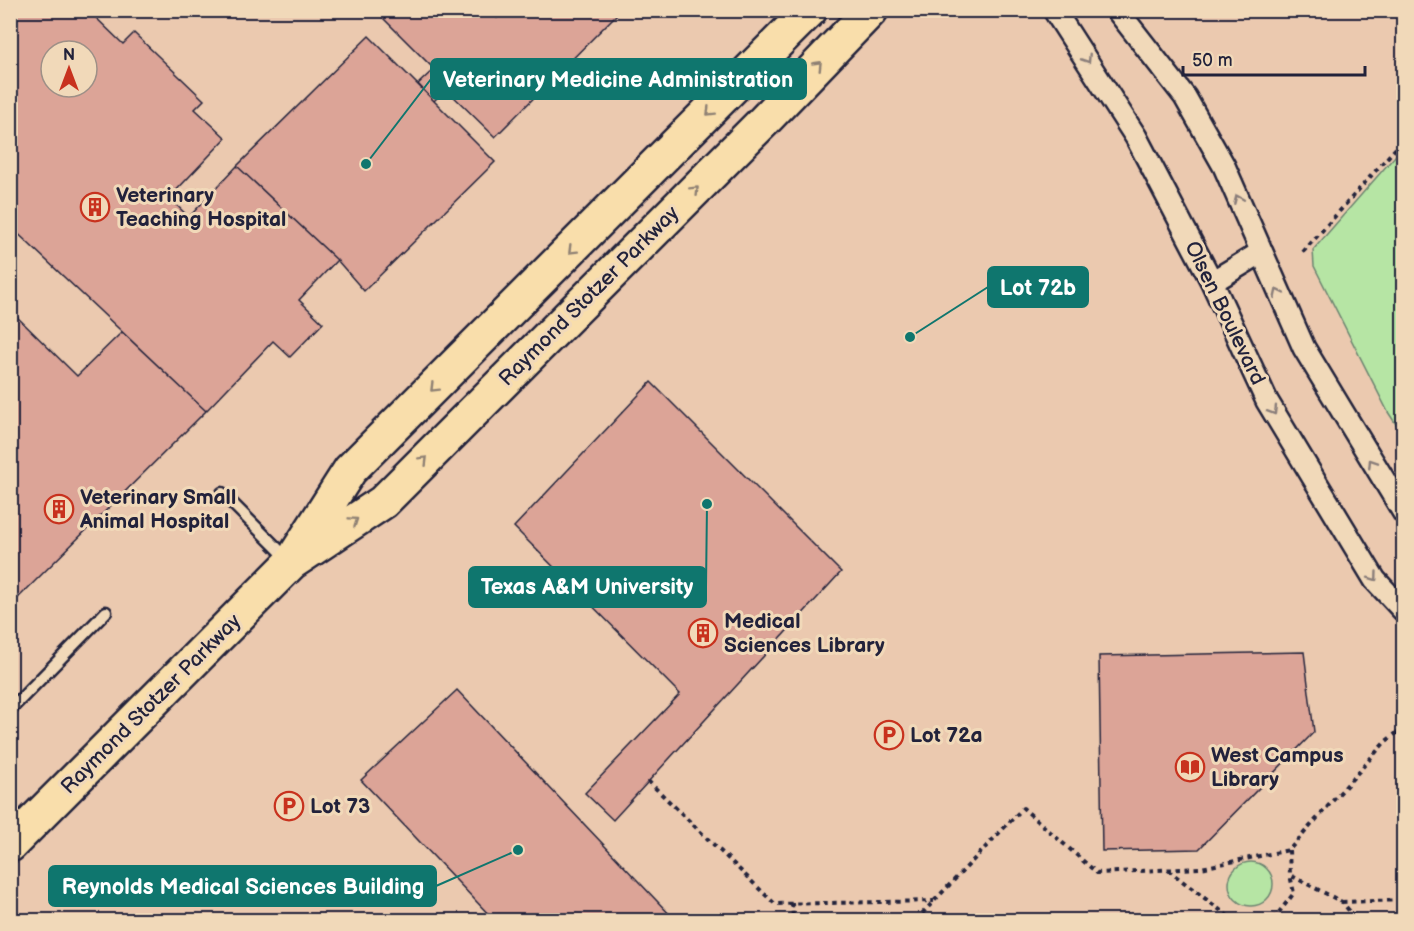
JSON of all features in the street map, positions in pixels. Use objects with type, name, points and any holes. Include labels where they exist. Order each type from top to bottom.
[{"type":"main road","name":"Raymond Stotzer Parkway","points":[[291,563],[350,470],[810,10]]},
{"type":"main road","name":"Raymond Stotzer Parkway","points":[[10,845],[291,563],[383,502],[871,10]]},
{"type":"main road","points":[[473,349],[505,380]]},
{"type":"street","name":"Olsen Boulevard","points":[[1054,10],[1136,137],[1212,282],[1267,401],[1375,580],[1404,611]]},
{"type":"street","points":[[1117,10],[1185,97],[1224,166],[1260,253],[1304,348],[1404,513]]},
{"type":"street","points":[[1212,282],[1260,253]]},
{"type":"lane","points":[[222,493],[291,563]]},
{"type":"lane","points":[[10,710],[106,612]]},
{"type":"path","points":[[1303,252],[1404,139]]},
{"type":"path","points":[[916,921],[1023,808],[1097,873],[1201,868],[1289,850],[1385,742],[1404,727]]},
{"type":"path","points":[[648,781],[775,904],[935,901]]},
{"type":"path","points":[[1273,921],[1294,893],[1290,875],[1289,850]]},
{"type":"path","points":[[1167,869],[1233,921]]},
{"type":"path","points":[[1290,875],[1342,902],[1357,921]]},
{"type":"path","points":[[1342,902],[1404,900]]},
{"type":"path","points":[[792,903],[793,921]]},
{"type":"shaded area","points":[[11,11],[1403,11],[1403,920],[11,920]]},
{"type":"green space","points":[[1403,147],[1403,435],[1388,412],[1314,266],[1313,250]]},
{"type":"green space","points":[[1251,862],[1267,868],[1273,884],[1267,900],[1251,906],[1235,900],[1229,884],[1235,868]]},
{"type":"building","name":"Veterinary Teaching Hospital","points":[[10,10],[88,10],[123,44],[134,33],[204,100],[195,109],[226,138],[169,198],[189,217],[237,166],[337,260],[299,300],[323,323],[290,357],[273,341],[206,411],[10,226]]},
{"type":"building","points":[[375,10],[489,10],[497,18],[505,10],[621,10],[495,137],[446,89],[434,101],[418,84],[434,69]]},
{"type":"building","points":[[369,36],[495,162],[364,291],[337,260],[237,166]]},
{"type":"building","name":"Veterinary Small Animal Hospital","points":[[10,310],[77,376],[122,332],[206,411],[10,606]]},
{"type":"building","name":"Medical Sciences Library","points":[[651,382],[841,572],[613,820],[585,793],[680,694],[514,527]]},
{"type":"building","name":"West Campus Library","points":[[1304,652],[1314,732],[1199,849],[1102,851],[1099,656]]},
{"type":"building","points":[[457,690],[675,920],[494,920],[361,780]]},
{"type":"place","name":"Veterinary Medicine Administration","points":[[366,164]]},
{"type":"place","name":"Veterinary Teaching Hospital","points":[[95,207]]},
{"type":"place","name":"Lot 72b","points":[[910,337]]},
{"type":"place","name":"Texas A&M University","points":[[707,504]]},
{"type":"place","name":"Veterinary Small Animal Hospital","points":[[59,509]]},
{"type":"place","name":"Medical Sciences Library","points":[[703,633]]},
{"type":"place","name":"Lot 72a","points":[[889,735]]},
{"type":"place","name":"West Campus Library","points":[[1190,767]]},
{"type":"place","name":"Lot 73","points":[[289,806]]},
{"type":"place","name":"Reynolds Medical Sciences Building","points":[[518,850]]}]
